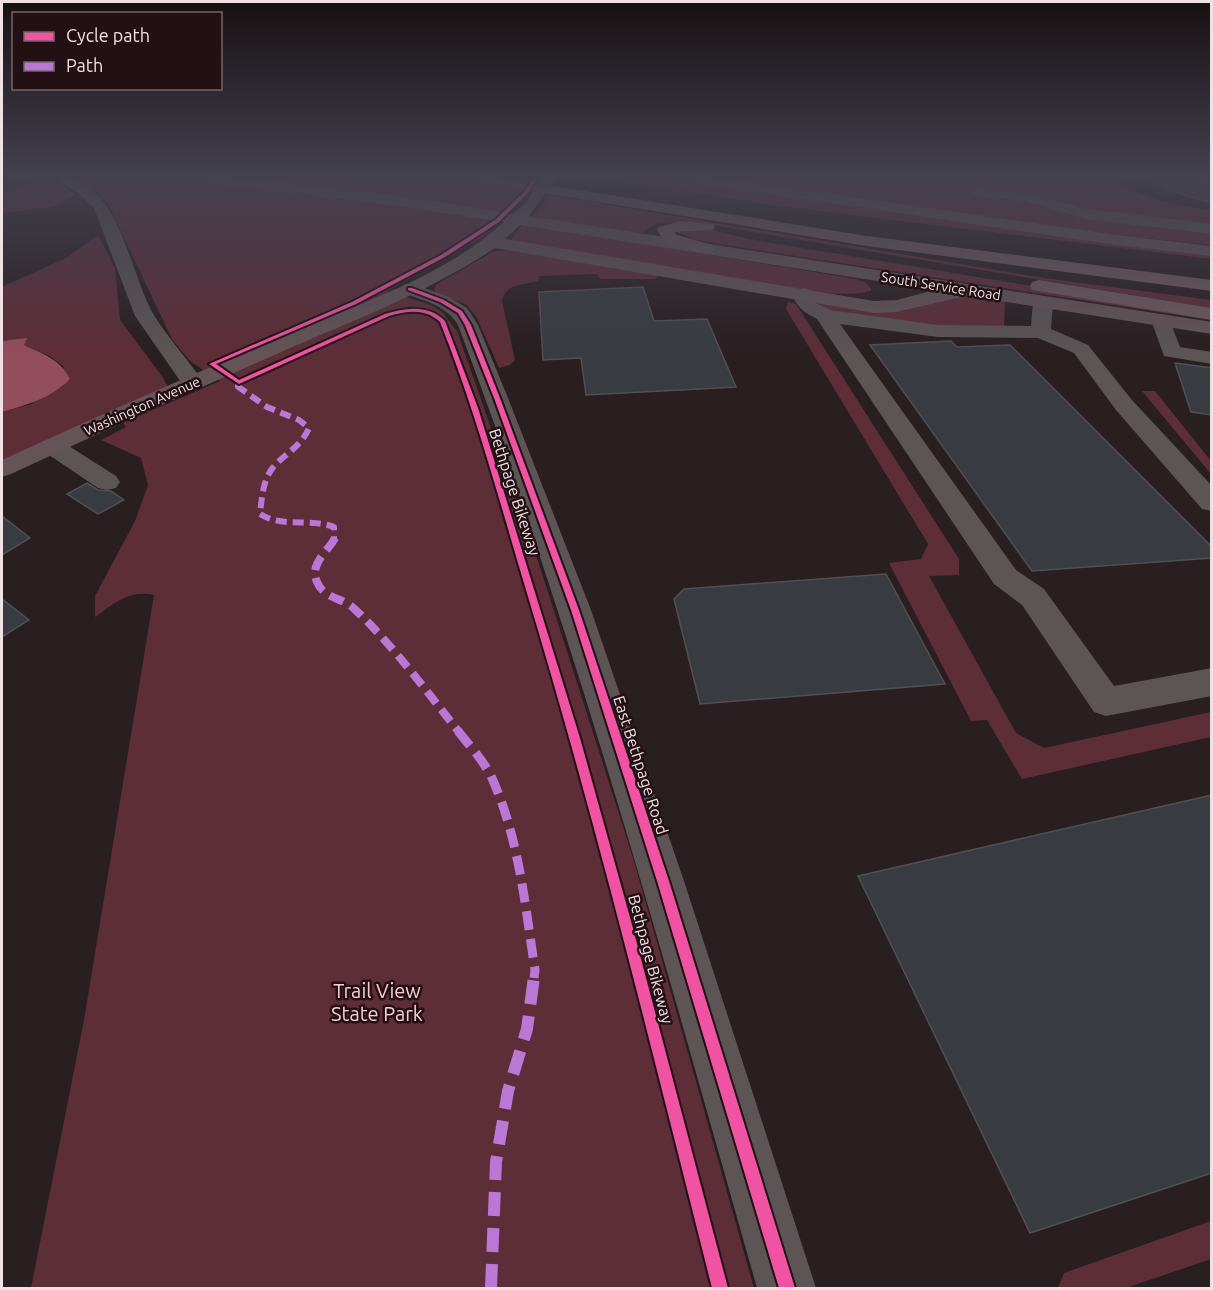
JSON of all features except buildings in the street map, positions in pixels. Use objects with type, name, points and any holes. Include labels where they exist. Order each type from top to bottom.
[{"type":"highway","points":[[666,234],[671,239],[705,249]]},
{"type":"highway","points":[[744,234],[799,246],[1212,314]]},
{"type":"highway","points":[[811,234],[1011,269],[1212,298]]},
{"type":"highway","points":[[829,234],[1212,286]]},
{"type":"highway","points":[[938,234],[1053,249]]},
{"type":"highway","points":[[1177,263],[1212,267]]},
{"type":"main road","name":"Washington Avenue","points":[[2,470],[193,383],[410,289],[459,264],[500,234]]},
{"type":"main road","name":"South Service Road","points":[[610,234],[1212,328]]},
{"type":"main road","points":[[1072,234],[1212,251]]},
{"type":"main road","points":[[492,242],[804,294],[853,305],[887,308],[904,306],[943,294],[1009,297]]},
{"type":"main road","points":[[760,258],[865,278],[878,284],[883,291],[875,297],[865,298],[804,294]]},
{"type":"street","points":[[112,234],[145,316],[193,383]]},
{"type":"street","name":"East Bethpage Road","points":[[410,289],[442,301],[460,312],[468,325],[497,398],[575,610],[663,881],[787,1288]]},
{"type":"street","points":[[804,294],[803,299],[807,306],[824,315],[938,331],[1041,332],[1081,349],[1124,405],[1212,503]]},
{"type":"street","points":[[1041,332],[1043,302]]},
{"type":"street","points":[[824,315],[1005,577],[1032,597],[1106,702],[1212,682]]},
{"type":"street","points":[[1161,320],[1171,352],[1212,358]]},
{"type":"street","points":[[51,446],[107,482]]},
{"type":"green space","name":"Trail View State Park","points":[[122,234],[485,234],[387,291],[431,305],[442,312],[457,331],[541,570],[634,861],[754,1288],[31,1288],[84,1020],[154,595],[130,596],[95,617],[95,596],[135,521],[148,485],[141,458],[101,440],[126,427],[123,423],[220,381],[190,361],[172,339]]},
{"type":"green space","points":[[515,234],[585,234],[856,279],[866,283],[871,291],[841,294],[806,291],[510,241]]},
{"type":"green space","points":[[682,234],[729,234],[1211,316],[1211,320],[744,248],[693,239]]},
{"type":"green space","points":[[766,234],[783,234],[1044,278],[1211,300],[1211,308]]},
{"type":"green space","points":[[1009,234],[1058,234],[1211,254],[1211,259]]},
{"type":"green space","points":[[1110,234],[1211,234],[1211,245]]},
{"type":"green space","points":[[98,235],[115,268],[120,320],[168,387],[2,464],[2,412],[32,404],[64,367],[50,356],[23,345],[26,339],[2,341],[2,287],[66,258]]},
{"type":"green space","points":[[511,249],[659,275],[655,279],[600,279],[597,274],[539,276],[538,281],[511,288],[502,301],[515,360],[510,365],[499,368],[477,318],[467,305],[436,293],[434,289],[437,284],[493,252]]},
{"type":"green space","points":[[953,295],[1005,301],[1004,327],[955,328],[832,312],[812,302],[904,311],[933,299]]},
{"type":"green space","points":[[788,302],[796,304],[959,559],[959,575],[929,576],[1016,733],[1044,748],[1211,712],[1211,737],[1022,779],[987,720],[971,721],[889,563],[921,559],[928,544],[786,309]]},
{"type":"green space","points":[[1142,391],[1155,391],[1211,461],[1211,474]]},
{"type":"green space","points":[[1211,1221],[1211,1259],[1126,1288],[1058,1288],[1064,1273]]},
{"type":"shaded area","points":[[27,338],[24,345],[56,362],[70,379],[47,396],[2,412],[2,341]]},
{"type":"marked path","points":[[239,382],[237,386],[256,401],[278,413],[299,420],[309,428],[302,442],[277,463],[267,477],[260,514],[274,520],[314,521],[334,527],[335,538],[330,548],[319,557],[316,568],[317,582],[328,595],[350,605],[383,637],[468,743],[490,774],[517,856],[535,970],[527,1029],[508,1091],[496,1162],[491,1288]]},
{"type":"cycle path","name":"Bethpage Bikeway","points":[[477,234],[443,256],[354,303],[212,364],[239,382],[387,315],[416,310],[430,313],[442,321],[475,408],[575,738],[601,829],[720,1288]]},
{"type":"cycle path","name":"Bethpage Bikeway","points":[[410,289],[442,301],[460,312],[468,325],[497,398],[575,610],[663,881],[787,1288]]}]
